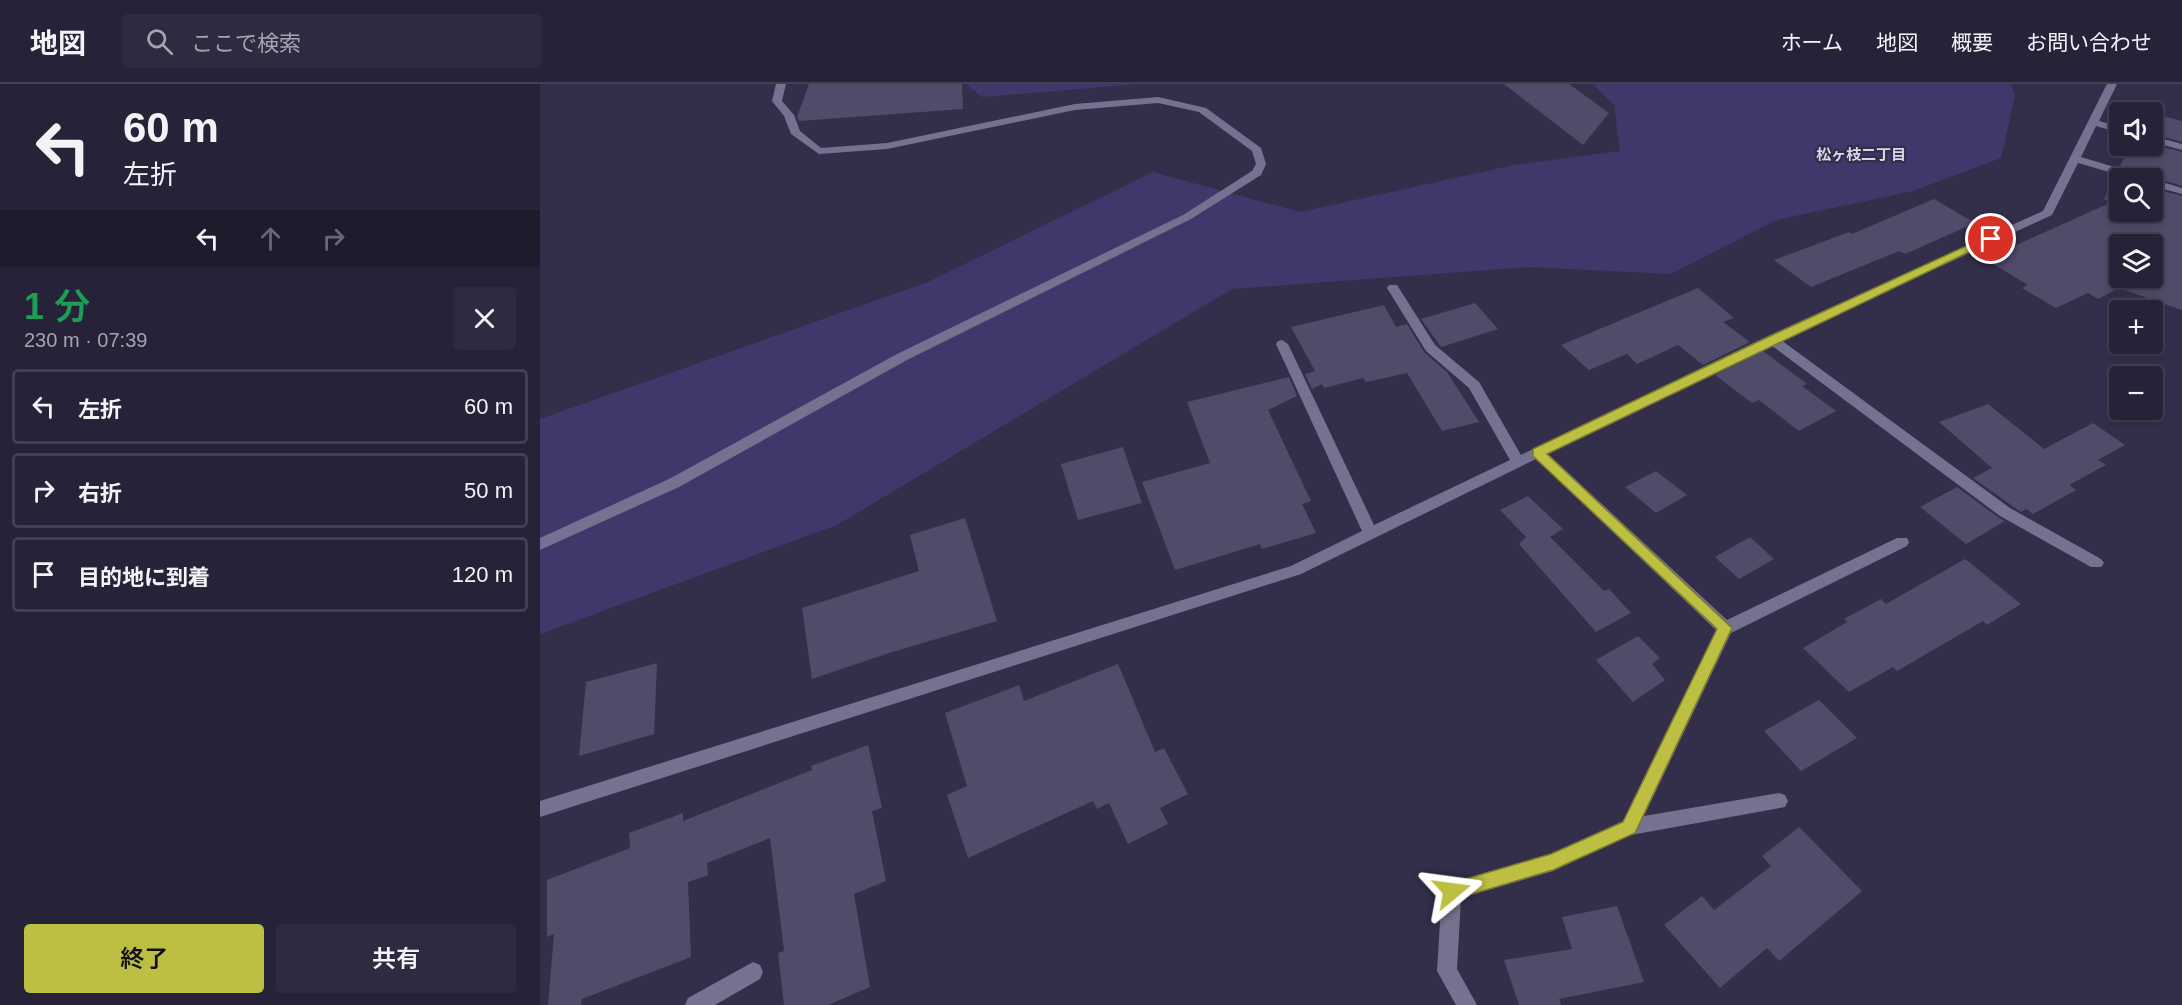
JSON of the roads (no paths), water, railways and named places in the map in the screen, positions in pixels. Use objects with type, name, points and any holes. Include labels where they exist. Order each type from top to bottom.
[{"type":"street","points":[[540,544],[674,483],[902,357],[1186,217],[1257,173],[1261,164],[1257,150],[1202,110],[1158,100],[1075,107],[887,146],[819,151],[795,132],[789,115],[777,101],[781,84]]},
{"type":"street","points":[[540,809],[1296,570],[1772,339],[2048,213],[2112,84]]},
{"type":"street","points":[[2093,122],[2109,127]]},
{"type":"street","points":[[2163,142],[2182,147]]},
{"type":"street","points":[[2075,159],[2109,169]]},
{"type":"street","points":[[2163,185],[2182,191]]},
{"type":"street","points":[[1393,288],[1430,348],[1474,385],[1518,463]]},
{"type":"street","points":[[1772,339],[2005,512],[2096,563]]},
{"type":"street","points":[[1282,344],[1371,534]]},
{"type":"street","points":[[1538,453],[1725,628]]},
{"type":"street","points":[[1629,827],[1725,628],[1902,542]]},
{"type":"street","points":[[1467,1005],[1447,971],[1452,891],[1553,862],[1629,827],[1779,801]]},
{"type":"street","points":[[695,1005],[753,972]]},
{"type":"district","name":"松ヶ枝二丁目","points":[[1861,155]]}]
